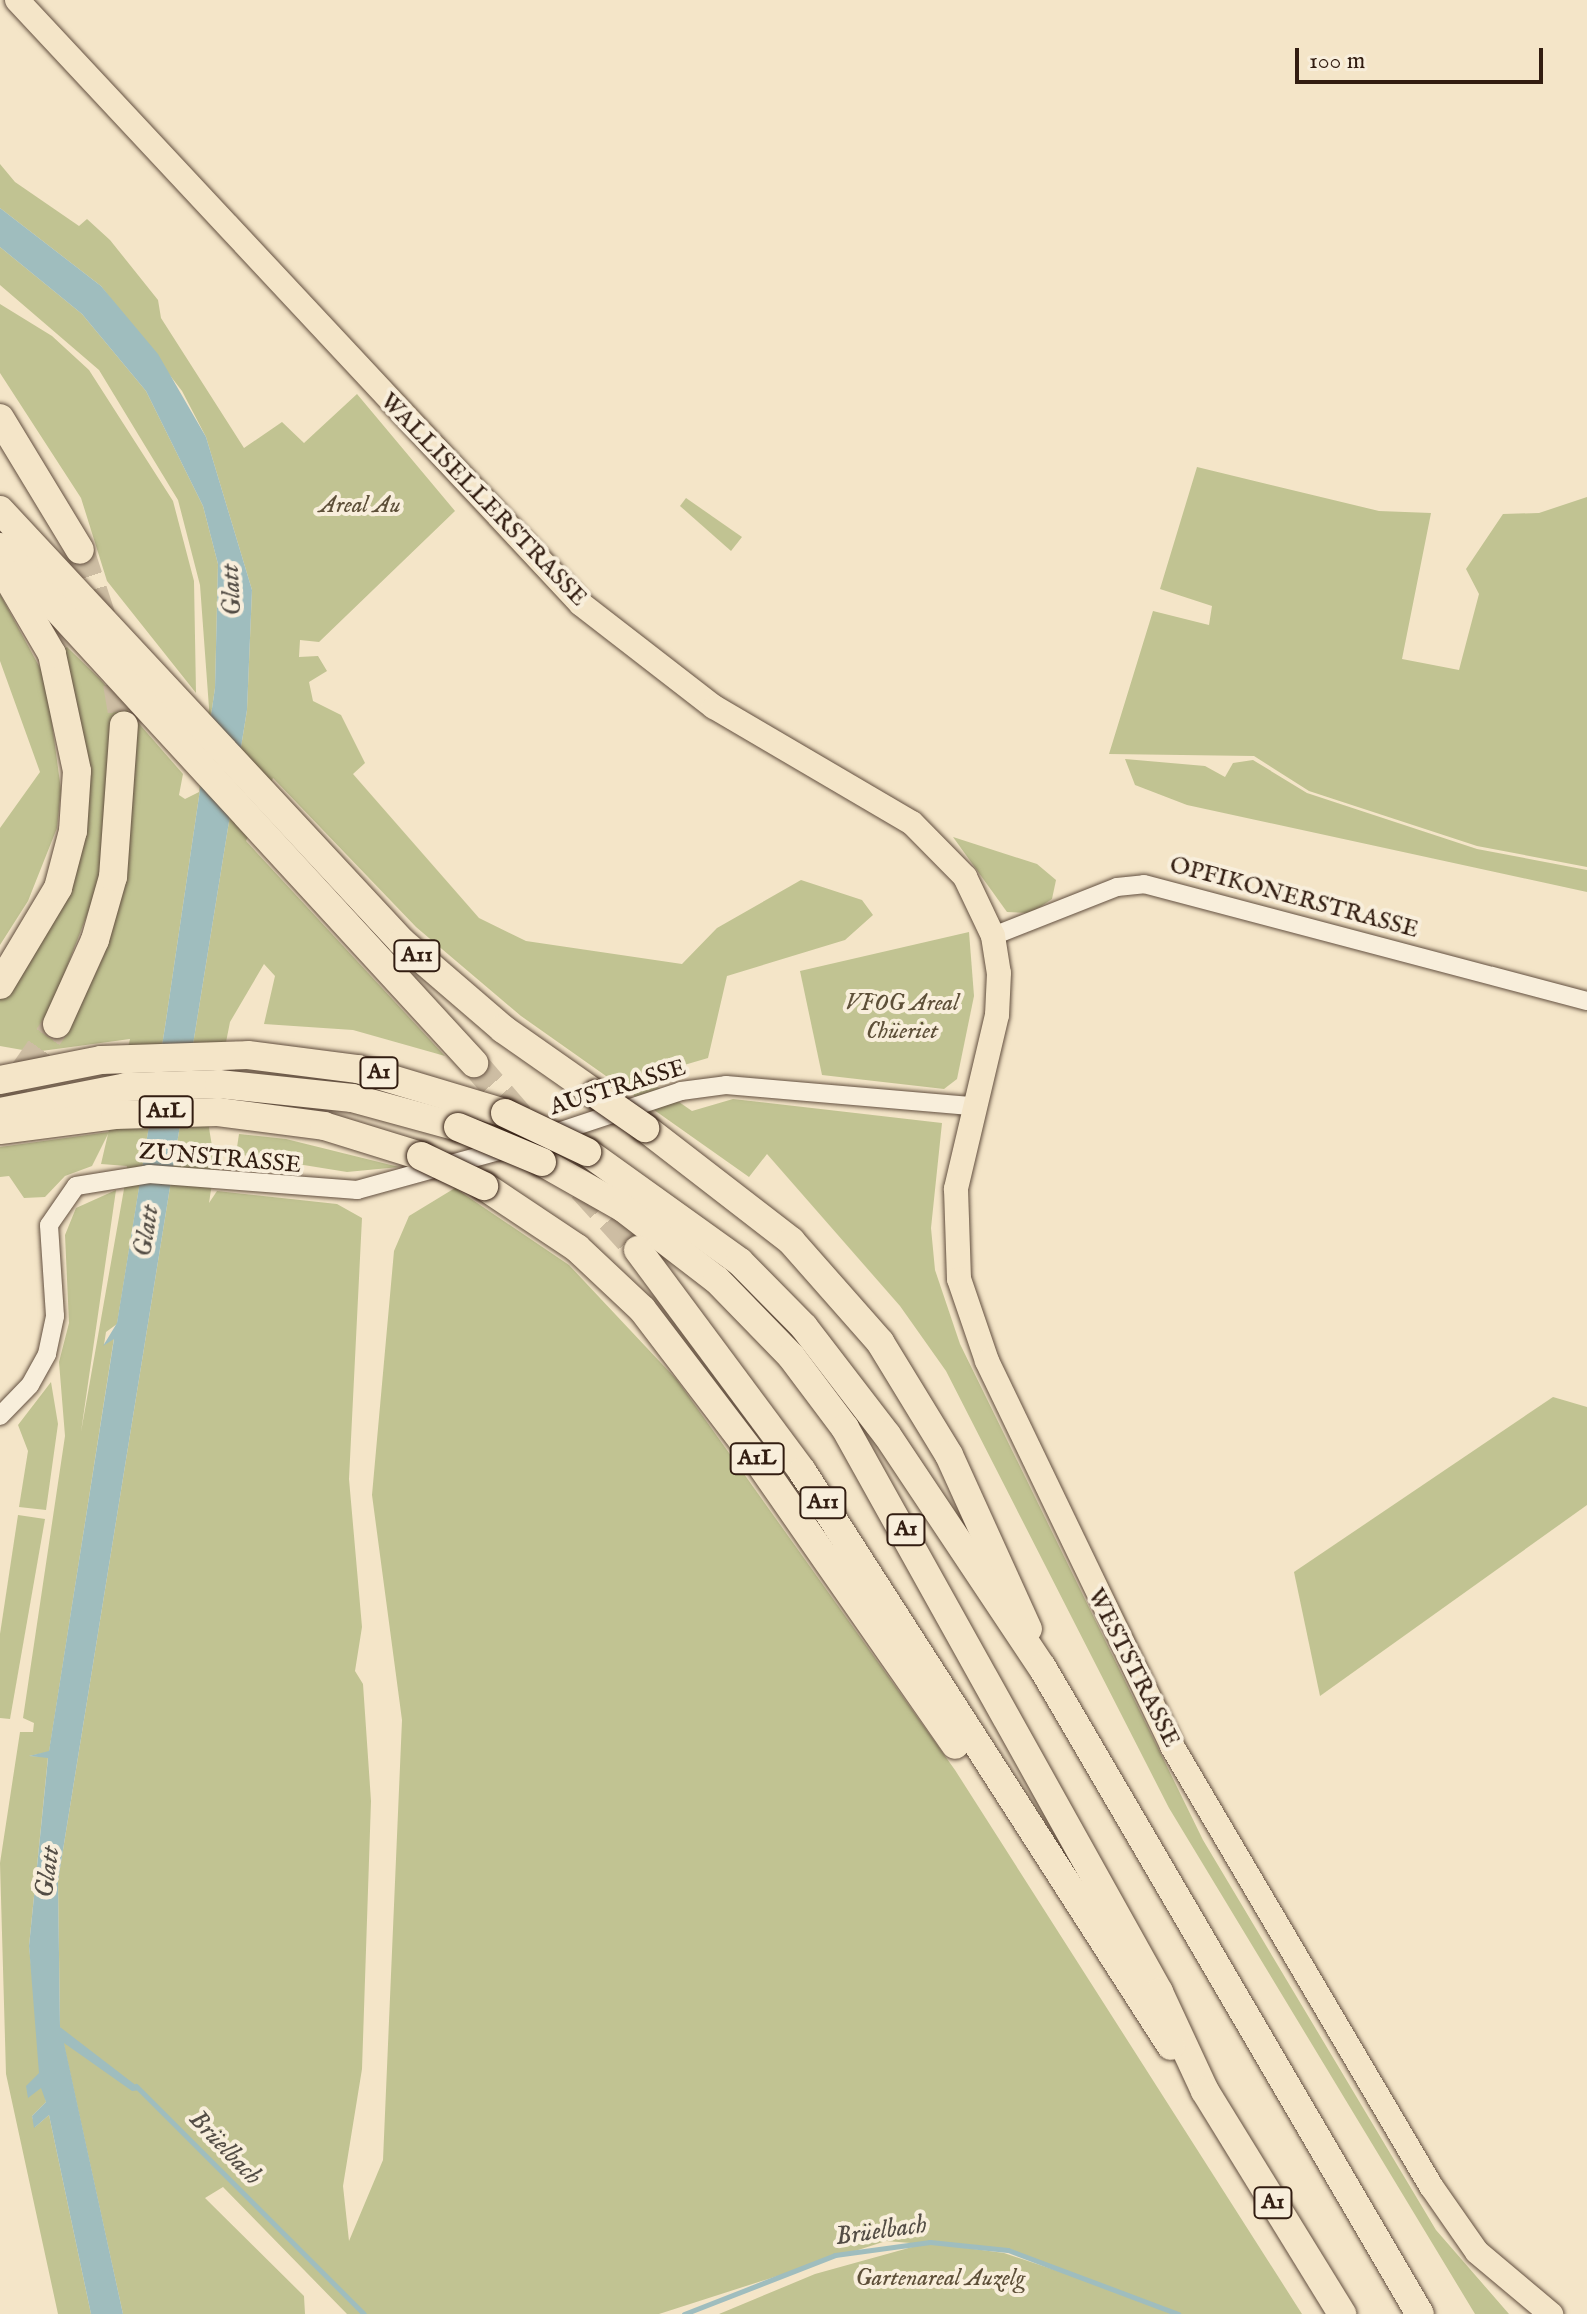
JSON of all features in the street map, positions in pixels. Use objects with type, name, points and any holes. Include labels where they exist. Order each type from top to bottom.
[{"type":"highway","points":[[0,418],[80,550]]},
{"type":"highway","name":"A11","points":[[0,510],[259,792],[434,972],[791,1241],[880,1342],[962,1482],[1042,1667]]},
{"type":"highway","name":"A11","points":[[0,547],[474,1063]]},
{"type":"highway","points":[[0,566],[52,654],[77,771],[58,888],[0,985]]},
{"type":"highway","points":[[57,1024],[95,940],[113,877],[124,725]]},
{"type":"highway","name":"A1","points":[[0,1080],[101,1060],[248,1055],[373,1072],[505,1113],[587,1152],[706,1232],[804,1327],[887,1435],[1042,1667],[1420,2314]]},
{"type":"highway","name":"A1","points":[[0,1112],[94,1104],[244,1084],[352,1098],[458,1127],[542,1162],[692,1258],[819,1392],[909,1535],[1159,1992],[1205,2091],[1342,2314]]},
{"type":"highway","name":"A1L","points":[[0,1130],[94,1104],[239,1113],[324,1126],[421,1156],[484,1186],[577,1248],[650,1319],[760,1464],[978,1780],[1064,1884]]},
{"type":"highway","name":"A11","points":[[638,1250],[786,1447],[991,1768]]},
{"type":"highway","name":"A1L","points":[[991,1768],[1064,1884],[1205,2091]]},
{"type":"main road","name":"WALLISELLERSTRASSE","points":[[17,0],[560,584],[714,707],[921,830],[965,877],[993,936]]},
{"type":"main road","name":"WESTSTRASSE","points":[[993,936],[997,1015],[973,1106],[956,1189],[959,1279],[987,1361],[1084,1572],[1192,1782],[1446,2209],[1497,2271],[1551,2314]]},
{"type":"street","name":"OPFIKONERSTRASSE","points":[[993,936],[1078,903],[1144,884],[1587,1001]]},
{"type":"street","name":"AUSTRASSE","points":[[380,1187],[704,1087],[770,1084],[973,1106]]},
{"type":"street","name":"ZUNSTRASSE","points":[[0,1416],[30,1385],[53,1334],[48,1230],[56,1205],[76,1186],[116,1176],[195,1176],[308,1190],[380,1187]]},
{"type":"green space","points":[[0,164],[15,182],[79,226],[87,219],[110,240],[158,300],[161,318],[244,448],[282,422],[304,443],[357,394],[455,511],[319,642],[300,640],[299,657],[318,656],[327,671],[309,682],[313,701],[341,715],[365,763],[353,774],[479,918],[526,941],[682,964],[717,928],[801,880],[862,900],[873,915],[845,940],[727,976],[708,1058],[657,1073],[656,1086],[692,1111],[733,1099],[942,1123],[931,1228],[935,1270],[960,1344],[1203,1840],[1436,2230],[1509,2314],[1475,2314],[1169,1808],[946,1371],[900,1306],[767,1154],[749,1177],[521,1016],[416,927],[273,778],[246,841],[445,1056],[353,1030],[264,1024],[275,976],[264,964],[230,1022],[209,1128],[215,1164],[209,1203],[217,1191],[337,1204],[362,1218],[349,1479],[362,1627],[355,1671],[363,1684],[371,1801],[362,2069],[343,2186],[349,2241],[383,2160],[402,1720],[372,1495],[394,1251],[409,1216],[455,1188],[569,1265],[677,1380],[955,1770],[1302,2314],[719,2314],[815,2274],[923,2244],[886,2241],[659,2314],[347,2314],[223,2187],[205,2198],[304,2296],[305,2314],[123,2314],[60,2027],[58,1881],[247,710],[252,590],[206,437],[182,391],[101,286],[0,208]],"holes":[[[944,2245],[1010,2249],[1088,2281],[1004,2253]]]},
{"type":"green space","points":[[0,247],[82,314],[146,391],[203,506],[218,564],[215,688],[165,1027],[117,1324],[106,1332],[104,1345],[114,1338],[49,1752],[29,1756],[48,1757],[29,1946],[46,2102],[32,2116],[35,2127],[49,2115],[91,2314],[58,2314],[6,2074],[0,1863],[20,1732],[33,1732],[34,1723],[23,1718],[65,1436],[59,1362],[69,1323],[65,1235],[76,1208],[116,1190],[81,1432],[127,1166],[101,1164],[130,1039],[34,1052],[0,1046],[0,996],[28,961],[82,733],[60,651],[67,647],[100,679],[183,774],[179,795],[185,799],[199,792],[209,708],[200,585],[178,500],[99,370],[0,285]],"holes":[[[138,725],[126,881],[103,957],[69,1031],[47,1018],[101,879]]]},
{"type":"green space","points":[[0,304],[52,336],[89,370],[173,501],[194,581],[196,693],[107,581],[81,498],[0,373]]},
{"type":"green space","points":[[1197,467],[1379,511],[1431,513],[1402,659],[1459,670],[1479,594],[1466,569],[1503,514],[1539,513],[1587,497],[1587,867],[1477,846],[1309,791],[1254,756],[1109,754],[1153,611],[1209,625],[1212,606],[1160,589]]},
{"type":"green space","points":[[686,498],[742,537],[731,551],[680,506]]},
{"type":"green space","points":[[0,594],[46,679],[61,790],[57,828],[28,901],[0,945],[0,828],[40,772],[0,661]]},
{"type":"green space","points":[[1125,759],[1205,766],[1225,777],[1233,763],[1253,760],[1307,793],[1477,849],[1587,870],[1587,892],[1187,805],[1135,785]]},
{"type":"green space","points":[[953,837],[1037,864],[1056,880],[1052,899],[1031,913],[1007,912]]},
{"type":"green space","name":"VFOG Areal Chüeriet","points":[[969,932],[974,996],[957,1079],[944,1089],[822,1075],[800,971]]},
{"type":"green space","points":[[109,1132],[92,1166],[65,1176],[45,1197],[24,1198],[9,1176],[0,1177],[0,1147]]},
{"type":"green space","points":[[239,1134],[286,1139],[399,1167],[347,1172],[236,1154]]},
{"type":"green space","points":[[51,1382],[58,1424],[46,1510],[19,1507],[28,1451],[18,1425]]},
{"type":"green space","points":[[1553,1397],[1587,1407],[1587,1505],[1320,1696],[1294,1572]]},
{"type":"green space","points":[[18,1515],[45,1519],[10,1719],[0,1718],[0,1634]]},
{"type":"water","name":"Glatt","points":[[0,208],[101,286],[158,354],[206,437],[252,590],[247,710],[58,1881],[60,2027],[142,2090],[132,2091],[64,2043],[123,2314],[91,2314],[49,2115],[34,2128],[32,2116],[46,2102],[41,2088],[28,2098],[26,2086],[39,2073],[29,1946],[48,1758],[29,1756],[49,1751],[114,1339],[103,1346],[117,1323],[165,1027],[215,688],[218,564],[203,506],[146,391],[82,314],[0,247]]},
{"type":"waterway","name":"Brüelbach","points":[[136,2086],[364,2314]]},
{"type":"waterway","name":"Brüelbach","points":[[684,2314],[835,2255],[930,2242],[1008,2250],[1178,2314]]},
{"type":"tunnel","points":[[80,550],[110,642],[124,725]]},
{"type":"tunnel","points":[[0,1106],[57,1024]]},
{"type":"tunnel","points":[[474,1063],[528,1126]]},
{"type":"tunnel","points":[[582,1188],[638,1250]]},
{"type":"park label","name":"Areal Au","points":[[360,506]]},
{"type":"park label","name":"Gartenareal Auzelg","points":[[940,2279]]}]
